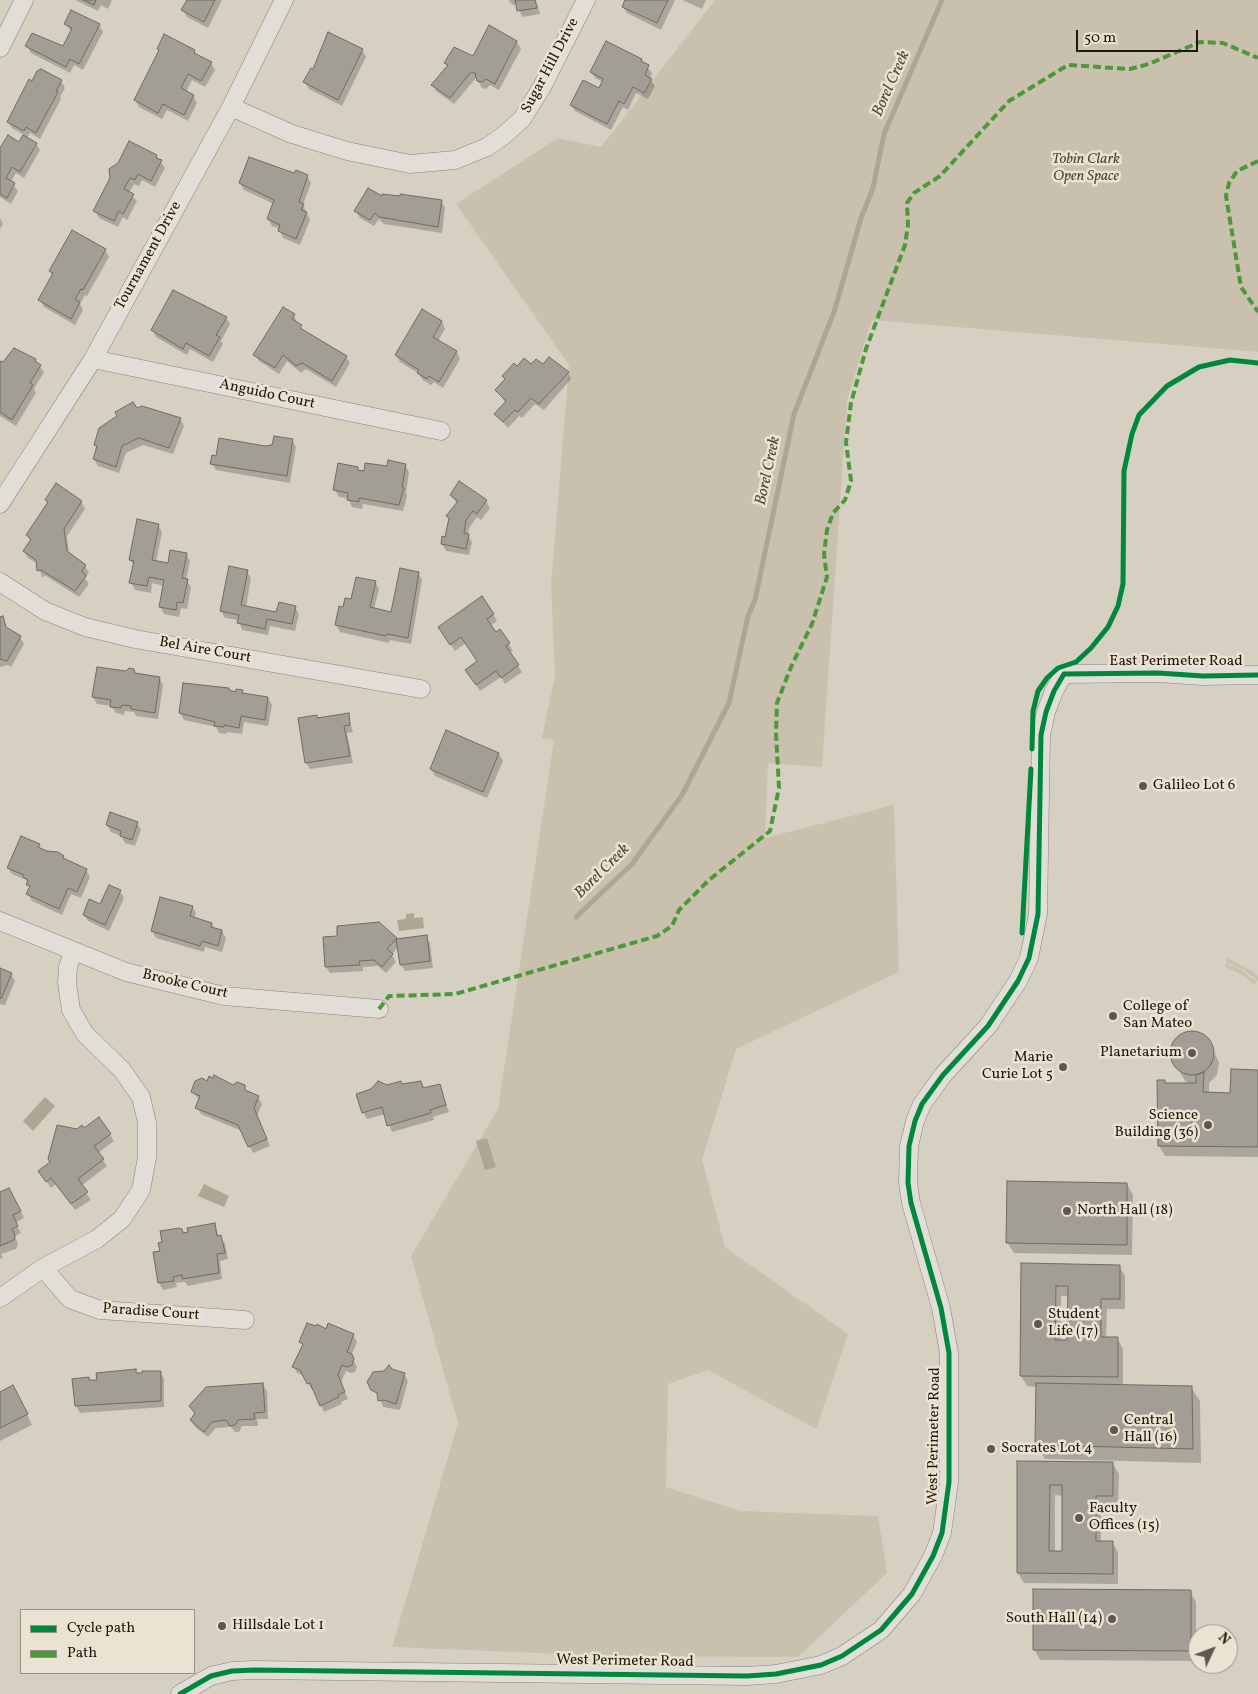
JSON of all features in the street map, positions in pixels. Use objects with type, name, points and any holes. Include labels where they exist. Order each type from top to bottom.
[{"type":"street","points":[[0,48],[24,0]]},
{"type":"street","name":"Tournament Drive","points":[[0,504],[93,359],[231,106],[284,0]]},
{"type":"street","name":"Sugar Hill Drive","points":[[231,106],[292,134],[347,151],[410,164],[455,160],[486,147],[503,136],[522,119],[542,87],[586,0]]},
{"type":"street","name":"Anguido Court","points":[[93,359],[441,431]]},
{"type":"street","name":"Bel Aire Court","points":[[0,582],[46,611],[85,627],[135,639],[421,689]]},
{"type":"street","name":"East Perimeter Road","points":[[1064,674],[1258,675]]},
{"type":"street","name":"West Perimeter Road","points":[[180,1694],[212,1676],[232,1671],[254,1670],[747,1676],[776,1674],[806,1669],[842,1656],[881,1630],[898,1613],[912,1594],[933,1556],[942,1533],[950,1482],[949,1353],[941,1308],[908,1184],[909,1146],[915,1121],[922,1104],[943,1075],[988,1026],[1018,981],[1029,958],[1038,914],[1041,735],[1046,712],[1064,674]]},
{"type":"street","name":"Brooke Court","points":[[0,922],[126,972],[224,996],[378,1009]]},
{"type":"street","points":[[0,1298],[43,1268],[96,1239],[122,1219],[141,1190],[147,1157],[147,1123],[141,1097],[122,1070],[85,1034],[71,1010],[68,975],[73,952]]},
{"type":"street","name":"Paradise Court","points":[[43,1268],[70,1299],[100,1310],[245,1320]]},
{"type":"green space","name":"Tobin Clark Open Space","points":[[715,0],[1258,0],[1258,352],[872,320],[847,400],[822,767],[768,763],[765,838],[894,805],[899,972],[736,1049],[702,1160],[725,1247],[848,1334],[816,1429],[708,1370],[668,1384],[666,1487],[740,1511],[878,1516],[887,1573],[798,1657],[612,1656],[392,1647],[458,1423],[411,1256],[498,1109],[554,740],[542,738],[555,675],[551,585],[569,365],[456,204],[558,138],[601,147]]},
{"type":"green space","points":[[1227,958],[1254,972],[1258,976],[1258,981],[1244,970],[1226,962]]},
{"type":"green space","points":[[1225,963],[1241,970],[1257,982],[1254,985],[1241,974],[1225,967]]},
{"type":"shaded area","points":[[414,913],[414,918],[423,917],[424,928],[399,931],[397,920],[406,919],[406,914]]},
{"type":"shaded area","points":[[45,1097],[55,1106],[33,1131],[23,1121]]},
{"type":"shaded area","points":[[487,1138],[496,1167],[485,1170],[476,1141]]},
{"type":"shaded area","points":[[204,1184],[229,1196],[224,1207],[198,1196]]},
{"type":"building","points":[[83,0],[96,0],[94,5]]},
{"type":"building","points":[[187,0],[215,0],[204,22],[181,10]]},
{"type":"building","points":[[515,0],[535,0],[537,8],[517,11]]},
{"type":"building","points":[[625,0],[668,0],[657,23],[622,7]]},
{"type":"building","points":[[71,10],[100,24],[79,64],[70,59],[66,67],[25,46],[32,33],[63,46],[72,28],[64,24]]},
{"type":"building","points":[[489,25],[517,41],[495,84],[486,79],[482,82],[477,81],[475,73],[471,72],[450,98],[431,85],[448,65],[444,63],[454,47],[473,56]]},
{"type":"building","points":[[328,32],[363,49],[338,100],[303,82],[311,68],[313,69]]},
{"type":"building","points":[[164,34],[195,50],[194,53],[212,62],[201,81],[188,74],[181,88],[194,95],[184,115],[163,104],[158,113],[134,100],[159,50],[157,49]]},
{"type":"building","points":[[606,41],[642,59],[641,61],[649,65],[645,75],[652,79],[644,93],[633,87],[624,104],[619,101],[607,124],[570,105],[583,80],[599,88],[603,79],[590,72]]},
{"type":"building","points":[[41,69],[62,80],[56,91],[58,92],[36,133],[26,127],[24,131],[7,122],[29,79],[32,81],[37,71]]},
{"type":"building","points":[[8,135],[19,142],[23,135],[37,143],[20,172],[12,167],[6,178],[15,183],[7,198],[0,194],[0,148]]},
{"type":"building","points":[[129,141],[157,155],[156,158],[162,160],[151,181],[138,174],[135,180],[130,178],[124,189],[134,194],[123,214],[119,211],[114,221],[93,211],[110,178],[109,169],[118,163]]},
{"type":"building","points":[[249,157],[294,173],[296,170],[308,175],[299,202],[304,204],[301,210],[307,212],[296,239],[278,231],[280,225],[267,219],[274,200],[239,183]]},
{"type":"building","points":[[368,188],[382,196],[382,194],[400,196],[400,194],[442,200],[438,227],[379,217],[375,213],[370,220],[354,211]]},
{"type":"building","points":[[72,230],[106,249],[83,290],[81,289],[75,299],[80,302],[71,319],[38,300],[53,273],[49,271]]},
{"type":"building","points":[[173,290],[227,317],[216,335],[220,337],[209,356],[186,343],[183,349],[151,330]]},
{"type":"building","points":[[283,307],[295,314],[292,319],[302,325],[300,328],[347,356],[332,381],[302,363],[296,366],[283,355],[275,368],[253,355]]},
{"type":"building","points":[[422,309],[442,321],[433,337],[457,351],[439,382],[429,376],[427,379],[417,373],[419,370],[395,355]]},
{"type":"building","points":[[14,348],[36,359],[35,361],[41,365],[30,383],[33,385],[12,420],[0,412],[0,361],[3,362]]},
{"type":"building","points":[[549,357],[569,372],[539,404],[531,398],[518,412],[515,410],[503,422],[494,414],[506,401],[495,390],[505,379],[502,376],[514,363],[517,366],[524,358],[531,364],[536,359],[543,364]]},
{"type":"building","points":[[133,402],[137,408],[142,406],[181,418],[169,448],[139,438],[122,446],[116,467],[93,459],[97,446],[94,445],[99,428],[117,416],[115,412]]},
{"type":"building","points":[[274,436],[293,439],[287,476],[210,464],[212,455],[216,456],[219,438],[265,446],[272,445]]},
{"type":"building","points":[[388,460],[406,464],[402,487],[404,488],[399,505],[359,498],[359,502],[347,500],[348,493],[333,490],[338,463],[358,467],[358,470],[364,471],[365,463],[387,466]]},
{"type":"building","points":[[459,481],[487,500],[477,514],[473,511],[466,520],[464,533],[469,534],[466,549],[441,544],[442,536],[445,537],[449,518],[446,516],[458,501],[450,495]]},
{"type":"building","points":[[56,483],[82,501],[64,529],[67,551],[86,565],[82,571],[86,576],[75,591],[41,570],[37,571],[36,560],[23,551],[31,539],[26,535],[48,502],[45,500]]},
{"type":"building","points":[[137,519],[159,524],[152,560],[168,563],[170,550],[187,553],[182,578],[188,579],[183,603],[177,602],[176,610],[159,607],[164,580],[149,577],[147,586],[129,583],[134,561],[129,560]]},
{"type":"building","points":[[229,566],[248,570],[241,605],[276,612],[279,602],[296,606],[292,624],[267,619],[265,629],[237,623],[239,615],[220,611]]},
{"type":"building","points":[[400,568],[419,572],[408,638],[387,634],[386,636],[335,625],[339,606],[343,607],[345,598],[351,599],[356,577],[376,581],[370,607],[391,612]]},
{"type":"building","points":[[482,596],[494,614],[487,619],[496,632],[500,629],[510,643],[506,646],[519,665],[501,678],[496,671],[476,685],[465,670],[477,661],[461,637],[450,645],[438,627]]},
{"type":"building","points":[[3,616],[6,627],[21,636],[7,661],[0,659],[0,617]]},
{"type":"building","points":[[97,667],[126,671],[129,668],[134,669],[135,673],[160,677],[155,713],[131,709],[131,706],[122,705],[121,708],[110,707],[111,700],[92,697]]},
{"type":"building","points":[[183,683],[229,688],[229,690],[236,692],[236,689],[243,690],[242,693],[268,697],[265,720],[241,716],[239,728],[224,725],[224,727],[214,726],[215,722],[179,713]]},
{"type":"building","points":[[349,713],[350,725],[344,726],[350,756],[305,763],[298,718],[317,715],[317,718]]},
{"type":"building","points":[[446,730],[499,753],[483,792],[430,769]]},
{"type":"building","points":[[110,812],[138,822],[132,840],[120,836],[121,831],[106,825]]},
{"type":"building","points":[[21,836],[40,844],[38,847],[47,851],[58,852],[64,856],[63,858],[87,869],[77,892],[68,888],[59,909],[26,894],[30,886],[26,885],[28,880],[23,877],[24,875],[7,868]]},
{"type":"building","points":[[109,885],[121,890],[105,925],[83,915],[89,899],[100,904]]},
{"type":"building","points":[[160,897],[193,906],[190,916],[212,923],[211,927],[222,930],[218,946],[202,941],[200,946],[151,931]]},
{"type":"building","points":[[379,922],[397,938],[387,949],[393,954],[382,967],[374,960],[359,961],[360,965],[325,967],[323,937],[337,936],[337,926]]},
{"type":"building","points":[[427,935],[430,961],[400,965],[396,939]]},
{"type":"building","points":[[0,968],[12,973],[1,999],[0,998]]},
{"type":"building","name":"Planetarium","points":[[1196,1031],[1208,1037],[1213,1044],[1213,1062],[1208,1069],[1201,1074],[1188,1075],[1180,1072],[1173,1065],[1170,1049],[1173,1041],[1180,1034]]},
{"type":"building","name":"Science Building (36)","points":[[1231,1069],[1258,1070],[1258,1147],[1158,1146],[1157,1080],[1165,1080],[1165,1083],[1196,1083],[1196,1075],[1204,1072],[1203,1092],[1230,1093]]},
{"type":"building","points":[[214,1075],[233,1085],[237,1082],[245,1085],[245,1090],[259,1096],[254,1108],[267,1139],[248,1147],[238,1125],[195,1108],[200,1096],[191,1092],[195,1081],[202,1078],[207,1081],[209,1076],[213,1078]]},
{"type":"building","points":[[378,1081],[387,1085],[401,1081],[402,1084],[421,1081],[423,1088],[440,1084],[446,1105],[430,1110],[431,1113],[387,1126],[382,1107],[362,1113],[356,1094],[371,1089]]},
{"type":"building","points":[[99,1117],[111,1134],[94,1146],[104,1159],[78,1179],[88,1192],[71,1204],[51,1178],[46,1182],[38,1171],[50,1162],[48,1159],[57,1125],[77,1129],[82,1125],[84,1128]]},
{"type":"building","name":"North Hall (18)","points":[[1007,1181],[1127,1183],[1127,1245],[1006,1243]]},
{"type":"building","points":[[9,1188],[21,1211],[13,1215],[18,1226],[12,1229],[15,1235],[14,1240],[0,1246],[0,1192]]},
{"type":"building","points":[[215,1223],[217,1236],[221,1235],[225,1253],[217,1254],[219,1273],[182,1279],[182,1275],[173,1277],[174,1281],[158,1283],[153,1252],[160,1251],[158,1243],[162,1242],[160,1231],[179,1228],[182,1229],[183,1233],[188,1232],[187,1228]]},
{"type":"building","name":"Student Life (17)","points":[[1021,1263],[1120,1265],[1120,1299],[1101,1299],[1101,1337],[1118,1337],[1118,1377],[1020,1376]],"holes":[[[1056,1286],[1068,1286],[1067,1340],[1055,1340]]]},
{"type":"building","points":[[307,1323],[316,1326],[317,1324],[326,1329],[328,1323],[354,1334],[347,1352],[352,1354],[354,1359],[352,1365],[347,1367],[342,1365],[338,1375],[345,1392],[320,1406],[310,1383],[307,1384],[300,1370],[292,1367],[303,1344],[299,1342]]},
{"type":"building","points":[[389,1365],[392,1369],[405,1373],[396,1404],[384,1400],[378,1401],[377,1393],[371,1390],[367,1382],[373,1372],[384,1371]]},
{"type":"building","points":[[136,1369],[136,1373],[142,1373],[142,1371],[161,1371],[161,1401],[75,1406],[72,1379],[89,1377],[89,1380],[97,1380],[96,1373]]},
{"type":"building","points":[[263,1383],[265,1412],[254,1413],[255,1419],[238,1420],[235,1425],[230,1426],[226,1420],[212,1422],[204,1432],[190,1420],[195,1413],[189,1406],[206,1387]]},
{"type":"building","name":"Central Hall (16)","points":[[1036,1383],[1192,1386],[1193,1449],[1035,1445]]},
{"type":"building","points":[[13,1385],[28,1414],[0,1428],[0,1392]]},
{"type":"building","name":"Faculty Offices (15)","points":[[1017,1461],[1113,1462],[1113,1496],[1096,1496],[1096,1541],[1113,1541],[1113,1574],[1017,1573]],"holes":[[[1050,1485],[1062,1485],[1062,1551],[1049,1551]]]},
{"type":"building","name":"South Hall (14)","points":[[1033,1589],[1191,1590],[1191,1624],[1188,1624],[1188,1651],[1033,1650]]},
{"type":"waterway","name":"Borel Creek","points":[[576,917],[632,864],[682,795],[729,703],[748,616],[755,600],[794,414],[834,312],[861,218],[873,188],[884,134],[942,0]]},
{"type":"marked path","points":[[379,1009],[389,996],[455,994],[657,936],[672,926],[679,910],[709,880],[770,831],[779,788],[776,733],[777,703],[791,667],[812,624],[827,577],[824,554],[827,530],[833,513],[845,500],[851,481],[846,442],[851,403],[866,349],[905,245],[908,225],[907,203],[914,193],[940,176],[1009,101],[1068,65],[1130,69],[1149,64],[1200,42],[1223,43],[1258,58]]},
{"type":"marked path","points":[[1258,161],[1237,171],[1229,183],[1226,196],[1241,287],[1258,312]]},
{"type":"cycle path","points":[[1032,749],[1033,711],[1038,691],[1047,678],[1058,668],[1076,662],[1091,648],[1108,627],[1118,606],[1123,584],[1124,471],[1132,434],[1139,415],[1167,386],[1199,367],[1230,360],[1258,363]]},
{"type":"cycle path","points":[[180,1694],[211,1676],[232,1671],[254,1670],[747,1676],[776,1674],[821,1665],[842,1656],[881,1630],[912,1594],[933,1556],[942,1533],[949,1482],[949,1353],[941,1308],[911,1203],[908,1183],[909,1146],[915,1121],[922,1104],[943,1075],[988,1026],[1018,981],[1029,958],[1038,914],[1041,735],[1046,712],[1054,691],[1064,674],[1258,675]]},
{"type":"cycle path","points":[[1022,933],[1031,769]]},
{"type":"place","name":"Galileo Lot 6","points":[[1143,786]]},
{"type":"place","name":"College of San Mateo","points":[[1113,1016]]},
{"type":"place","name":"Planetarium","points":[[1192,1053]]},
{"type":"place","name":"Marie Curie Lot 5","points":[[1063,1067]]},
{"type":"place","name":"Science Building (36)","points":[[1208,1125]]},
{"type":"place","name":"North Hall (18)","points":[[1067,1211]]},
{"type":"place","name":"Student Life (17)","points":[[1038,1324]]},
{"type":"place","name":"Central Hall (16)","points":[[1114,1430]]},
{"type":"place","name":"Socrates Lot 4","points":[[991,1449]]},
{"type":"place","name":"Faculty Offices (15)","points":[[1079,1518]]},
{"type":"place","name":"South Hall (14)","points":[[1112,1619]]},
{"type":"place","name":"Hillsdale Lot 1","points":[[222,1626]]}]
